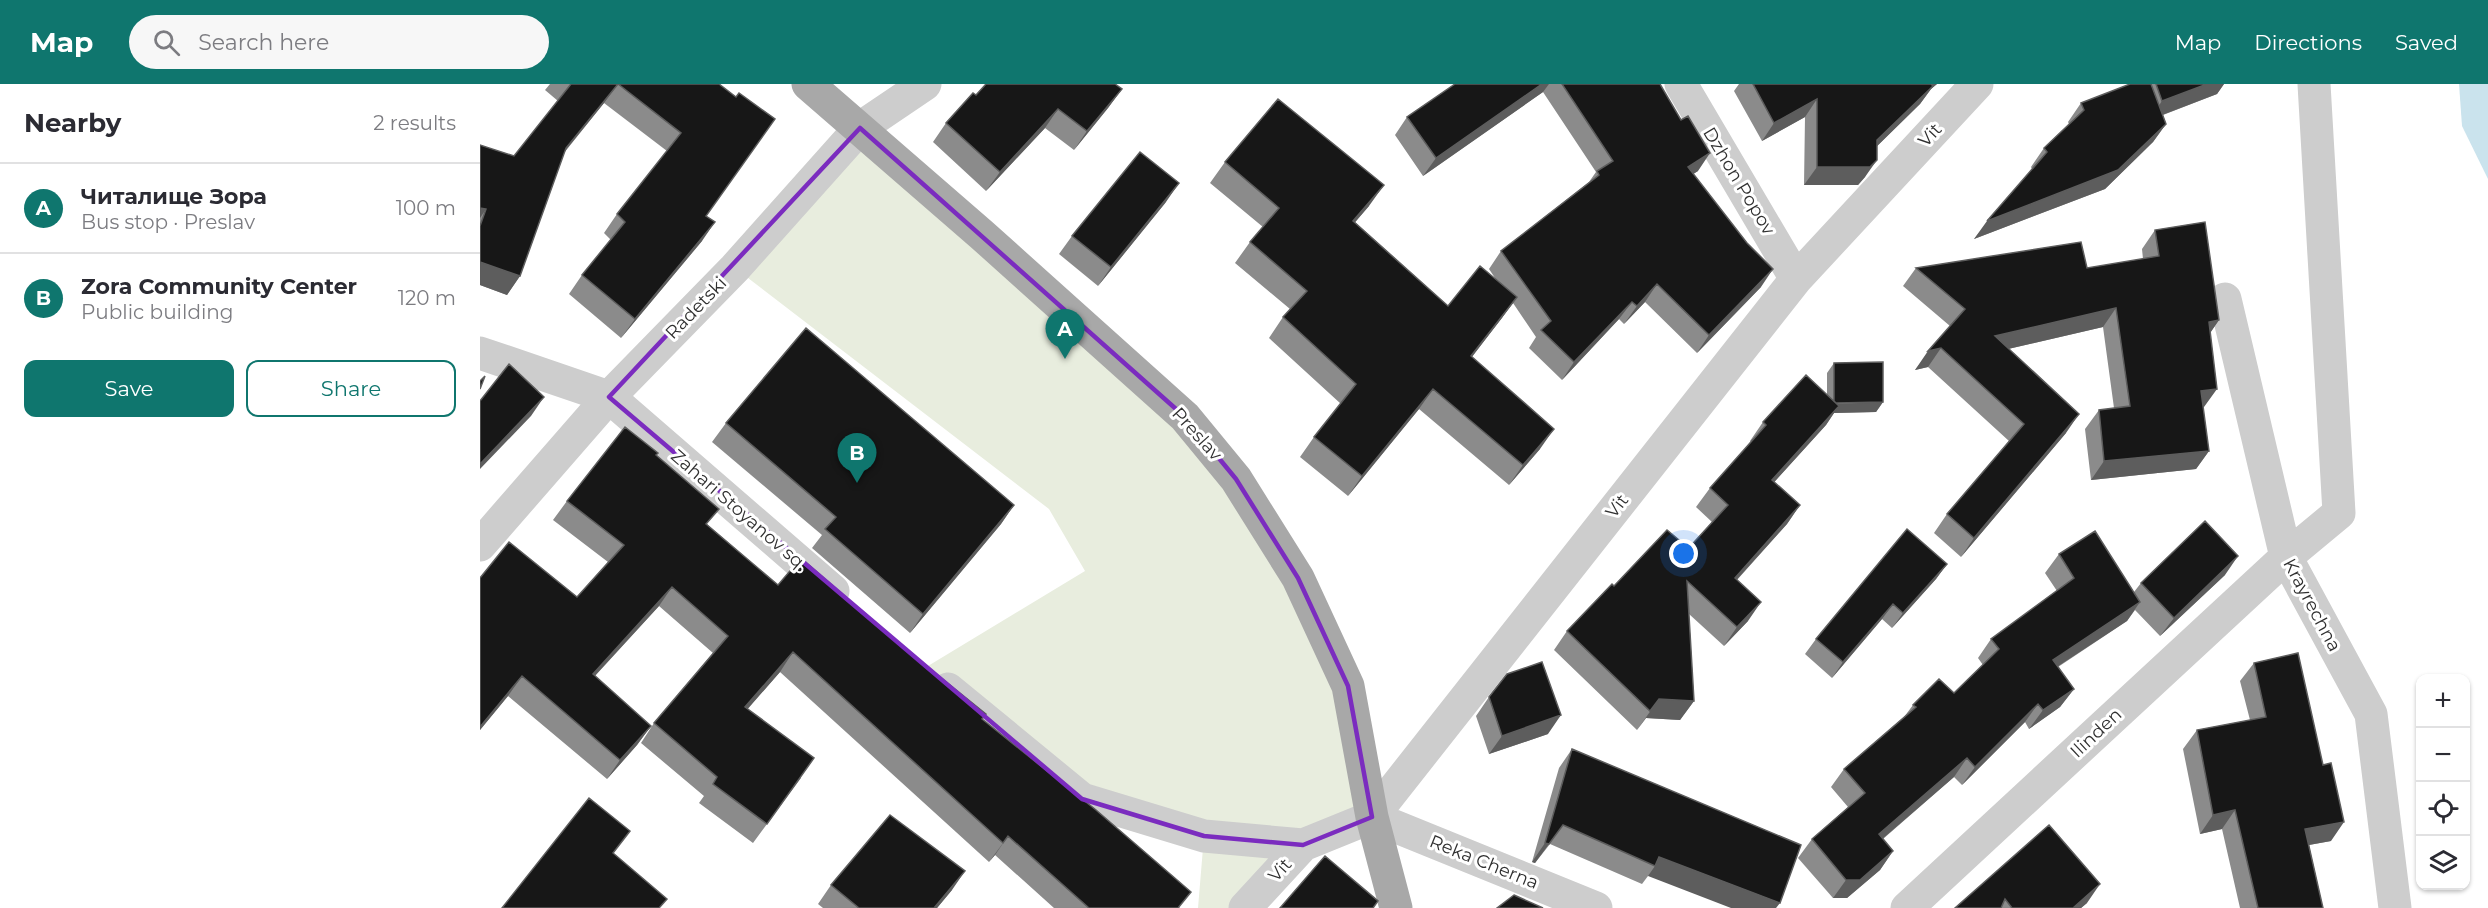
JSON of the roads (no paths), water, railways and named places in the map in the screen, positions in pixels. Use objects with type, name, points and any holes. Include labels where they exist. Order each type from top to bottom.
[{"type":"main road","name":"Preslav","points":[[808,84],[1185,417],[1236,479],[1298,578],[1348,686],[1372,817],[1396,908]]},
{"type":"street","name":"Radetski","points":[[480,545],[609,398],[735,268],[860,128],[925,84]]},
{"type":"street","name":"Dzhon Popov","points":[[1681,84],[1796,279]]},
{"type":"street","name":"Vit","points":[[1245,908],[1303,844],[1372,817],[1796,279],[1977,84]]},
{"type":"street","name":"Ilinden","points":[[1907,908],[2286,557],[2339,513],[2314,84]]},
{"type":"street","name":"Krayrechna","points":[[2225,299],[2286,557],[2371,714],[2395,908]]},
{"type":"street","points":[[480,353],[609,398]]},
{"type":"street","name":"Zahari Stoyanov sq.","points":[[609,398],[852,607]]},
{"type":"street","points":[[923,669],[1082,799],[1204,837],[1303,844]]},
{"type":"street","name":"Reka Cherna","points":[[1372,817],[1596,908]]},
{"type":"water","points":[[2459,84],[2488,84],[2488,179],[2462,126]]},
{"type":"place","name":"Читалище Зора","points":[[1065,359]]},
{"type":"place","name":"Zora Community Center","points":[[857,483]]}]
